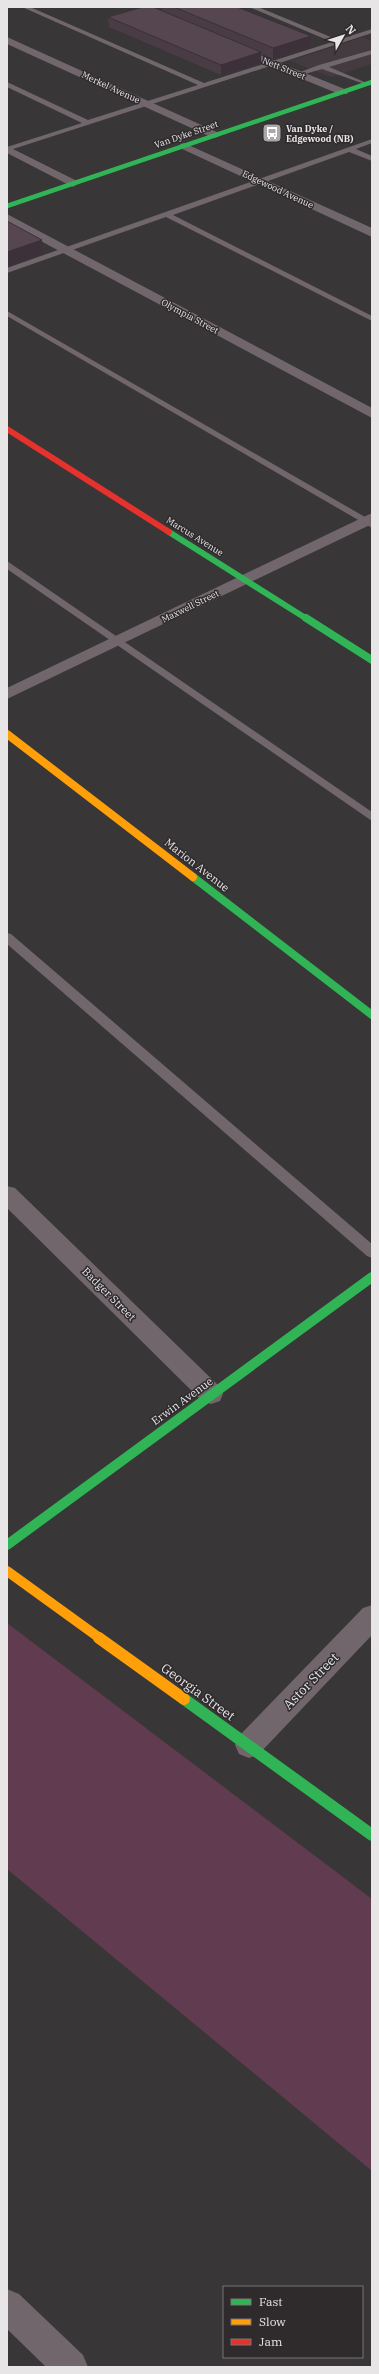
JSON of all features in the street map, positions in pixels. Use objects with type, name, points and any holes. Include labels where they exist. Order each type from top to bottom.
[{"type":"street","name":"Merkel Avenue","points":[[7,40],[214,135]]},
{"type":"street","name":"Nett Street","points":[[223,43],[343,92]]},
{"type":"street","name":"Van Dyke Street","points":[[7,206],[369,83]]},
{"type":"street","name":"Edgewood Avenue","points":[[184,146],[372,233]]},
{"type":"street","points":[[7,149],[73,183]]},
{"type":"street","name":"Olympia Street","points":[[7,218],[372,414]]},
{"type":"street","name":"Marcus Avenue","points":[[7,429],[372,660]]},
{"type":"street","name":"Maxwell Street","points":[[7,694],[370,522]]},
{"type":"street","name":"Marion Avenue","points":[[7,734],[372,1016]]},
{"type":"street","name":"Badger Street","points":[[7,1194],[211,1394]]},
{"type":"street","name":"Erwin Avenue","points":[[7,1545],[372,1277]]},
{"type":"street","name":"Georgia Street","points":[[7,1571],[372,1835]]},
{"type":"street","name":"Astor Street","points":[[249,1745],[372,1617]]},
{"type":"street","points":[[7,2306],[71,2367]]},
{"type":"lane","points":[[25,7],[204,85]]},
{"type":"lane","points":[[252,7],[338,42]]},
{"type":"lane","points":[[7,149],[372,31]]},
{"type":"lane","points":[[298,74],[372,52]]},
{"type":"lane","points":[[321,66],[369,83]]},
{"type":"lane","points":[[7,84],[88,123]]},
{"type":"lane","points":[[7,271],[372,141]]},
{"type":"lane","points":[[349,149],[372,159]]},
{"type":"lane","points":[[166,214],[372,320]]},
{"type":"lane","points":[[7,313],[370,522]]},
{"type":"lane","points":[[7,564],[372,817]]},
{"type":"lane","points":[[7,937],[372,1252]]},
{"type":"shaded area","points":[[363,37],[372,41],[372,64],[331,77],[290,61]]},
{"type":"shaded area","points":[[7,1623],[372,1899],[372,2171],[7,1869]]},
{"type":"building","points":[[143,7],[153,7],[261,52],[221,65],[108,17]]},
{"type":"building","points":[[174,7],[237,7],[311,36],[273,48]]},
{"type":"building","points":[[7,221],[42,240],[7,252]]},
{"type":"traffic: fast","points":[[7,206],[372,82]]},
{"type":"traffic: fast","points":[[169,532],[372,660]]},
{"type":"traffic: fast","points":[[193,877],[372,1015]]},
{"type":"traffic: fast","points":[[7,1545],[372,1277]]},
{"type":"traffic: fast","points":[[184,1699],[372,1835]]},
{"type":"traffic: slow","points":[[7,734],[193,877]]},
{"type":"traffic: slow","points":[[7,1571],[184,1699]]},
{"type":"traffic: jam","points":[[7,429],[169,532]]},
{"type":"place","name":"Van Dyke / Edgewood (NB)","points":[[272,133]]}]
